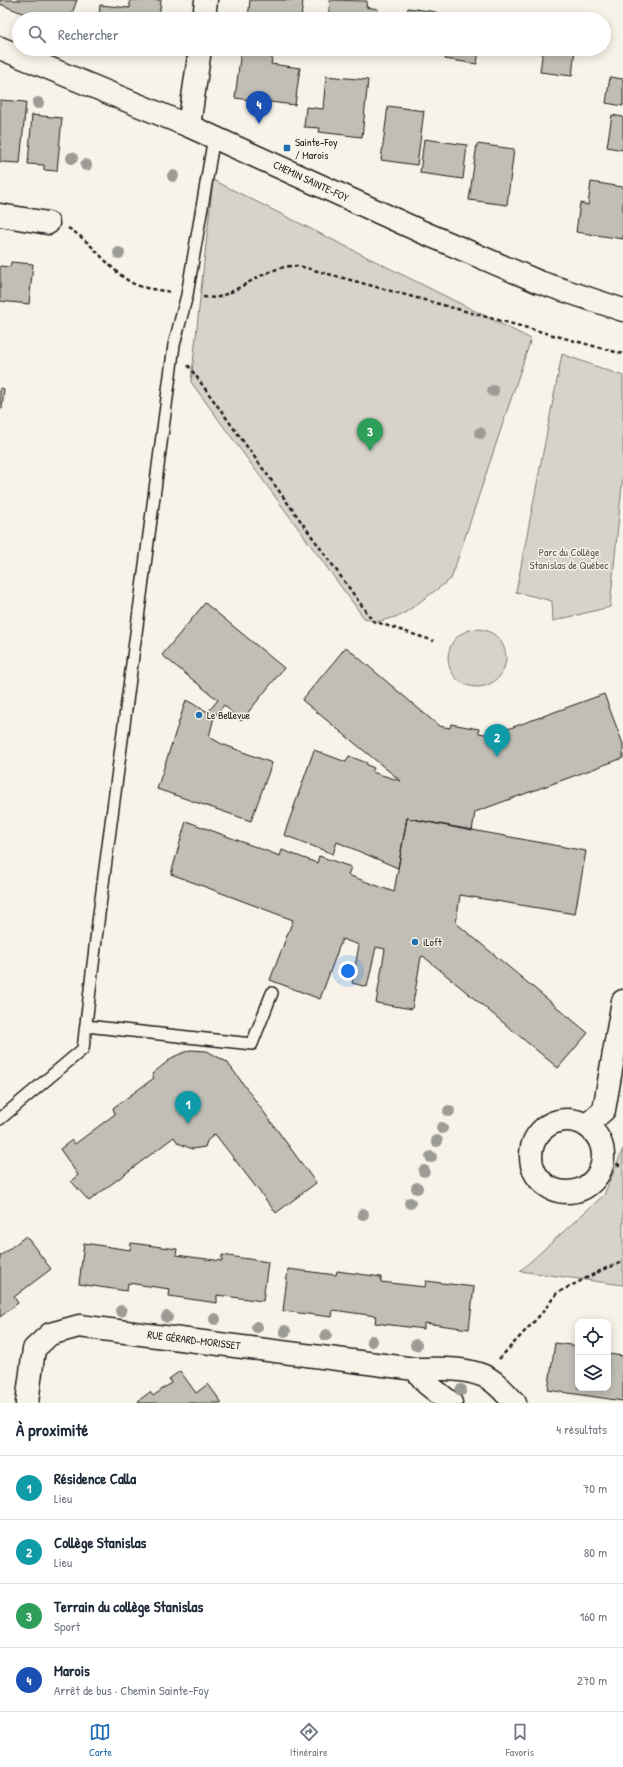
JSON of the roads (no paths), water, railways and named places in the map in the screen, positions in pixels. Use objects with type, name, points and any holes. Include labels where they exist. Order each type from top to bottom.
[{"type":"street","points":[[205,12],[206,0]]},
{"type":"street","name":"CHEMIN SAINTE-FOY","points":[[0,48],[12,53]]},
{"type":"street","name":"CHEMIN SAINTE-FOY","points":[[19,56],[189,126],[420,231],[539,282],[623,310]]},
{"type":"street","points":[[189,126],[199,56]]},
{"type":"street","points":[[0,215],[48,223]]},
{"type":"street","points":[[587,1124],[604,1110],[623,1001]]},
{"type":"street","points":[[568,1119],[587,1124],[596,1133],[602,1144],[604,1157],[601,1170],[595,1180],[585,1188],[573,1192],[564,1192],[551,1189],[537,1176],[532,1165],[531,1149],[535,1137],[543,1127],[555,1121],[568,1119]]},
{"type":"street","name":"RUE GÉRARD-MORISSET","points":[[27,1403],[34,1349],[50,1334],[79,1326],[415,1368],[462,1370],[485,1376],[497,1385],[515,1403]]},
{"type":"street","points":[[415,1368],[427,1384],[451,1403]]},
{"type":"lane","points":[[0,1118],[83,1049],[96,934],[174,345],[186,295],[214,137]]},
{"type":"lane","points":[[86,1026],[252,1044],[272,994]]},
{"type":"place","name":"Marois","points":[[259,124]]},
{"type":"place","name":"Sainte-Foy / Marois","points":[[287,148]]},
{"type":"place","name":"Terrain du collège Stanislas","points":[[370,451]]},
{"type":"place","name":"Le Bellevue","points":[[199,715]]},
{"type":"place","name":"Collège Stanislas","points":[[497,757]]},
{"type":"place","name":"iLoft","points":[[415,942]]},
{"type":"place","name":"Résidence Calla","points":[[188,1124]]},
{"type":"park label","name":"Parc du Collège Stanislas de Québec","points":[[569,558]]}]
